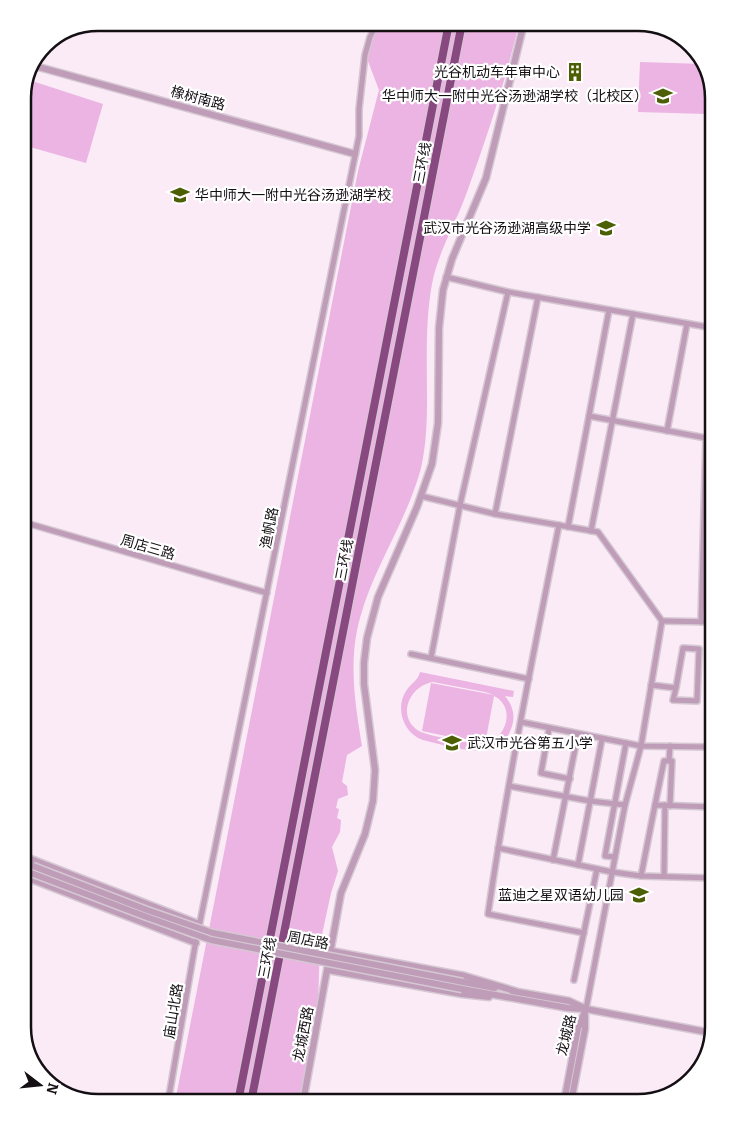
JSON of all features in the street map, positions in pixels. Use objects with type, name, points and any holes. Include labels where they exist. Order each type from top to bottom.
[{"type":"highway","name":"三环线","points":[[240,1094],[447,31]]},
{"type":"highway","name":"三环线","points":[[253,1094],[460,31]]},
{"type":"street","name":"渔帆路","points":[[199,924],[359,136],[359,109],[365,55],[373,31]]},
{"type":"street","name":"龙城西路","points":[[305,1094],[341,893],[365,834],[374,790],[374,762],[364,684],[367,638],[378,597],[422,496],[432,464],[437,435],[439,328],[446,277],[464,226],[486,178],[522,31]]},
{"type":"street","name":"橡树南路","points":[[39,67],[355,154]]},
{"type":"street","points":[[446,277],[538,298],[705,327]]},
{"type":"street","points":[[431,658],[460,505],[508,292]]},
{"type":"street","points":[[494,514],[538,298]]},
{"type":"street","points":[[568,527],[609,310]]},
{"type":"street","points":[[591,531],[633,314]]},
{"type":"street","points":[[667,431],[687,324]]},
{"type":"street","points":[[589,416],[705,438]]},
{"type":"street","points":[[701,622],[705,475]]},
{"type":"street","points":[[422,496],[494,514],[598,532],[662,621],[641,746],[625,805],[586,1009]]},
{"type":"street","name":"周店三路","points":[[31,524],[267,593]]},
{"type":"street","points":[[559,525],[498,848],[488,914],[584,933]]},
{"type":"street","points":[[662,621],[705,622]]},
{"type":"street","points":[[683,648],[699,649],[697,701],[673,700],[676,688],[683,648]]},
{"type":"street","points":[[411,654],[529,679]]},
{"type":"street","points":[[651,685],[676,688]]},
{"type":"street","points":[[521,722],[641,746],[705,747]]},
{"type":"street","points":[[549,729],[540,773],[570,779]]},
{"type":"street","points":[[553,860],[578,734]]},
{"type":"street","points":[[578,865],[602,739]]},
{"type":"street","points":[[615,858],[605,856],[626,743]]},
{"type":"street","points":[[664,876],[672,761],[669,761],[670,746]]},
{"type":"street","points":[[642,876],[664,761],[669,761]]},
{"type":"street","points":[[510,786],[614,805],[625,805]]},
{"type":"street","points":[[655,805],[705,807]]},
{"type":"street","points":[[498,848],[612,872],[642,876],[705,878]]},
{"type":"street","points":[[31,859],[199,924]]},
{"type":"street","points":[[574,980],[597,869]]},
{"type":"street","name":"周店路","points":[[32,870],[212,933],[463,986],[704,1032]]},
{"type":"street","points":[[31,879],[196,943]]},
{"type":"street","name":"庙山北路","points":[[169,1094],[199,924]]},
{"type":"street","points":[[331,950],[465,976],[514,995]]},
{"type":"street","points":[[328,970],[462,994],[514,995]]},
{"type":"street","name":"龙城路","points":[[566,1094],[578,1028],[586,1009]]},
{"type":"street","name":"龙城路","points":[[572,1094],[585,1029],[586,1009]]},
{"type":"shaded area","points":[[376,31],[517,31],[489,129],[463,204],[438,260],[432,284],[427,327],[426,426],[421,468],[408,506],[373,580],[356,634],[354,682],[362,746],[347,755],[342,782],[347,786],[348,795],[338,799],[336,808],[339,809],[337,818],[341,820],[340,832],[332,847],[338,871],[331,893],[320,944],[318,1004],[301,1094],[177,1094],[358,171],[379,90],[366,56]]},
{"type":"shaded area","points":[[640,62],[695,64],[700,73],[704,90],[705,114],[638,112]]},
{"type":"shaded area","points":[[34,82],[103,104],[86,163],[31,147],[31,94]]},
{"type":"shaded area","points":[[420,672],[514,691],[513,697],[505,696],[512,707],[513,724],[505,740],[496,747],[485,750],[472,750],[446,746],[416,737],[406,726],[401,712],[401,705],[406,691]],"holes":[[[433,682],[494,695],[431,683],[422,731],[484,744],[431,735],[419,731],[412,725],[408,718],[408,703],[417,689]],[[494,696],[505,707],[507,714],[506,722],[499,736],[485,744]]]},
{"type":"place","name":"光谷机动车年审中心","points":[[575,72]]},
{"type":"place","name":"华中师大一附中光谷汤逊湖学校（北校区）","points":[[663,96]]},
{"type":"place","name":"华中师大一附中光谷汤逊湖学校","points":[[180,195]]},
{"type":"place","name":"武汉市光谷汤逊湖高级中学","points":[[606,228]]},
{"type":"place","name":"武汉市光谷第五小学","points":[[452,743]]},
{"type":"place","name":"蓝迪之星双语幼儿园","points":[[639,895]]}]
